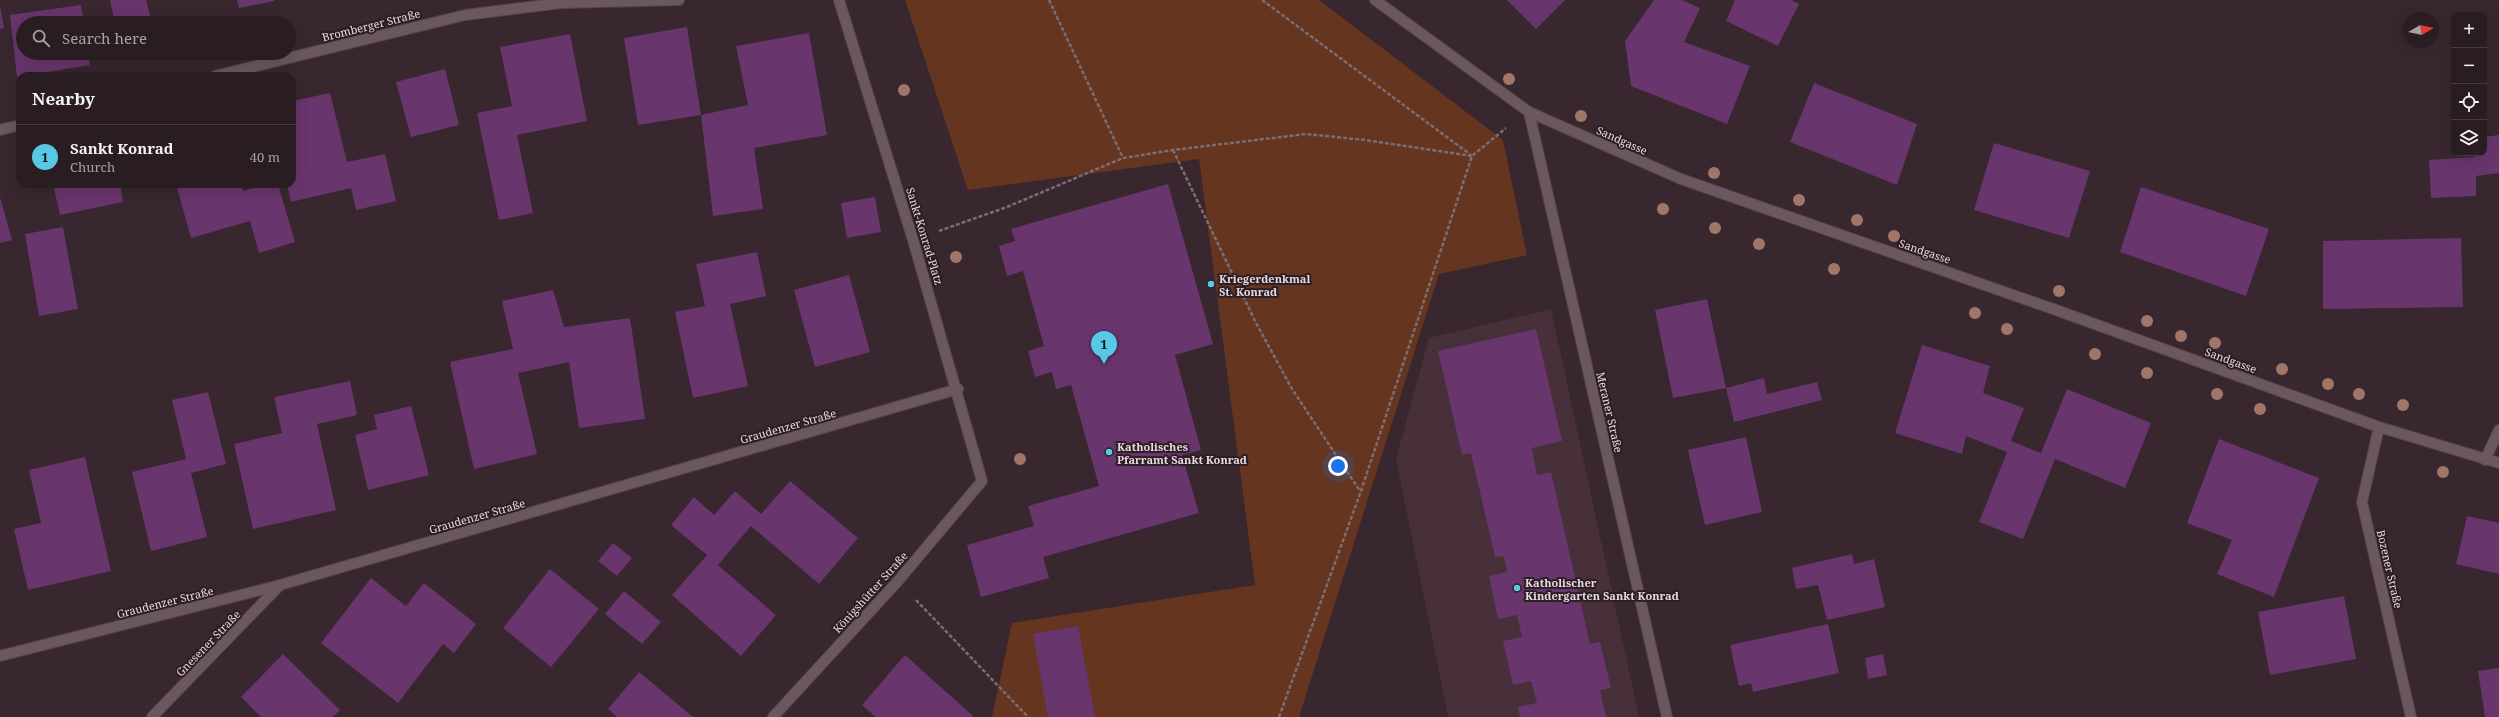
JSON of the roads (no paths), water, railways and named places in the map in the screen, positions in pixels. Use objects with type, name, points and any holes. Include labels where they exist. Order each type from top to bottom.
[{"type":"street","name":"Bromberger Straße","points":[[296,56],[464,15],[561,3],[679,0]]},
{"type":"street","name":"Sankt-Konrad-Platz","points":[[839,0],[914,240],[958,389],[982,481]]},
{"type":"street","name":"Sandgasse","points":[[1375,0],[1529,112],[1681,179],[2056,310],[2379,427],[2499,463]]},
{"type":"street","name":"Bromberger Straße","points":[[231,72],[280,60]]},
{"type":"street","name":"Meraner Straße","points":[[1529,112],[1667,717]]},
{"type":"street","points":[[0,130],[16,125]]},
{"type":"street","name":"Graudenzer Straße","points":[[0,656],[280,585],[958,389]]},
{"type":"street","name":"Bozener Straße","points":[[2379,427],[2362,502],[2411,717]]},
{"type":"street","points":[[2485,460],[2499,430]]},
{"type":"street","name":"Königshütter Straße","points":[[773,717],[898,581],[982,481]]},
{"type":"street","name":"Gnesener Straße","points":[[152,717],[280,585]]},
{"type":"place","name":"Kriegerdenkmal St. Konrad","points":[[1211,284]]},
{"type":"place","name":"Sankt Konrad","points":[[1104,364]]},
{"type":"place","name":"Katholisches Pfarramt Sankt Konrad","points":[[1109,452]]},
{"type":"place","name":"Katholischer Kindergarten Sankt Konrad","points":[[1517,588]]}]
